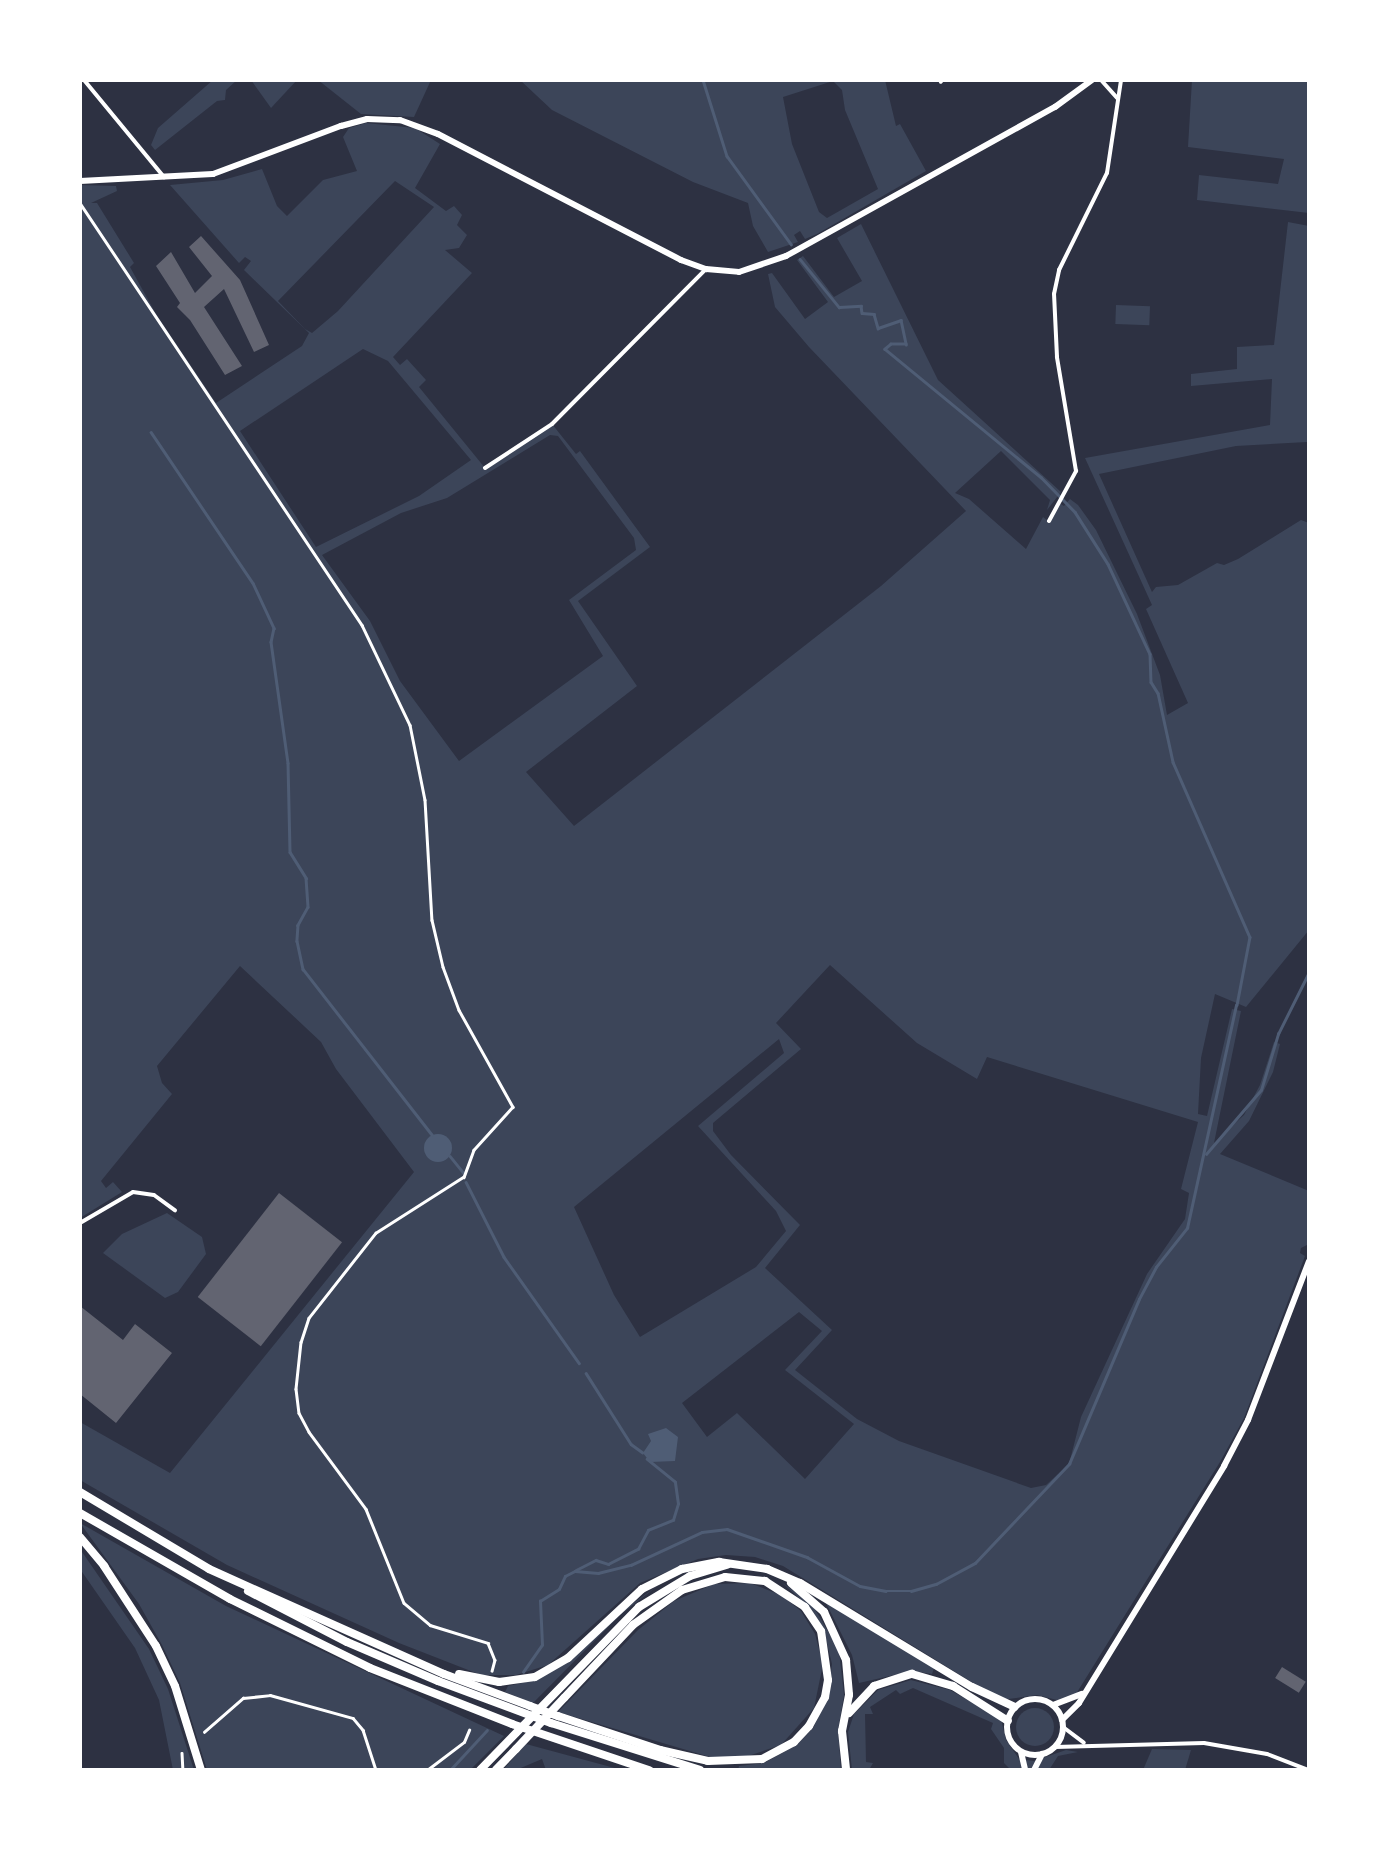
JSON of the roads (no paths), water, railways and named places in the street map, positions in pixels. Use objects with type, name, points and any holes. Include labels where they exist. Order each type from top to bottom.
[{"type":"highway","points":[[80,1492],[208,1569],[348,1642],[526,1710],[700,1770]]},
{"type":"highway","points":[[80,1512],[190,1578],[327,1648],[512,1724],[648,1770]]},
{"type":"highway","points":[[80,1537],[104,1566],[156,1646],[175,1686],[201,1770]]},
{"type":"highway","points":[[430,1666],[480,1681],[535,1676],[568,1658],[616,1610],[654,1581],[699,1564],[731,1564],[780,1574],[988,1696],[1016,1707]]},
{"type":"highway","points":[[480,1770],[652,1597],[690,1576],[731,1564]]},
{"type":"highway","points":[[208,1569],[526,1710]]},
{"type":"highway","points":[[780,1574],[815,1602],[838,1638],[848,1682],[842,1732],[846,1770]]},
{"type":"highway","points":[[496,1770],[633,1625],[672,1595],[694,1585],[725,1576],[751,1578],[779,1587],[805,1607],[826,1646],[828,1680],[818,1712],[794,1742],[762,1759],[708,1761],[554,1720]]},
{"type":"highway","points":[[842,1732],[850,1712],[874,1686],[912,1674],[953,1686],[1008,1721]]},
{"type":"main road","points":[[80,180],[223,172],[340,126],[366,119],[400,120],[438,134],[596,218],[706,269],[740,272],[774,262],[1055,107],[1092,80]]},
{"type":"main road","points":[[1034,1770],[1042,1754],[1056,1746],[1063,1724],[1224,1466],[1248,1420],[1309,1261]]},
{"type":"main road","points":[[1053,1705],[1086,1690]]},
{"type":"main road","points":[[1024,1770],[1020,1751],[1010,1738],[1008,1721],[1016,1707],[1036,1699],[1053,1705],[1063,1724]]},
{"type":"main road","points":[[1020,1751],[1042,1754]]},
{"type":"street","points":[[84,80],[164,178]]},
{"type":"street","points":[[1101,80],[1119,102]]},
{"type":"street","points":[[1048,522],[1076,471],[1057,357],[1054,294],[1059,270],[1102,190],[1121,80]]},
{"type":"street","points":[[485,468],[552,424],[706,269]]},
{"type":"street","points":[[80,1223],[133,1192],[154,1195],[175,1210]]},
{"type":"street","points":[[1063,1724],[1088,1745]]},
{"type":"street","points":[[1056,1746],[1241,1747],[1308,1770]]},
{"type":"waterway","points":[[703,80],[727,156],[791,244]]},
{"type":"waterway","points":[[800,259],[839,307],[861,306],[862,313],[874,314],[878,328],[901,320],[906,344],[891,344],[885,349],[1041,477],[1075,512],[1108,564],[1150,654],[1151,682],[1158,693],[1173,762],[1250,937],[1237,1005]]},
{"type":"waterway","points":[[151,432],[253,583],[274,628],[271,642],[288,763],[290,852],[306,878],[308,907],[298,925],[297,941],[303,969],[432,1135]]},
{"type":"waterway","points":[[1206,1154],[1261,1090],[1278,1034],[1309,972]]},
{"type":"waterway","points":[[523,1672],[542,1645],[540,1601],[559,1589],[565,1576],[575,1571],[598,1573],[631,1565],[702,1532],[727,1529],[807,1557],[860,1586],[886,1591],[911,1591],[936,1584],[975,1563],[1069,1464],[1139,1299],[1156,1267],[1187,1228],[1236,1005]]},
{"type":"waterway","points":[[450,1156],[463,1172]]},
{"type":"waterway","points":[[466,1182],[504,1257],[579,1363]]},
{"type":"waterway","points":[[586,1373],[631,1444],[642,1452]]},
{"type":"waterway","points":[[576,1570],[596,1560],[608,1564],[638,1549],[648,1530],[673,1520],[678,1504],[675,1482],[647,1459]]},
{"type":"waterway","points":[[450,1770],[487,1730]]}]
